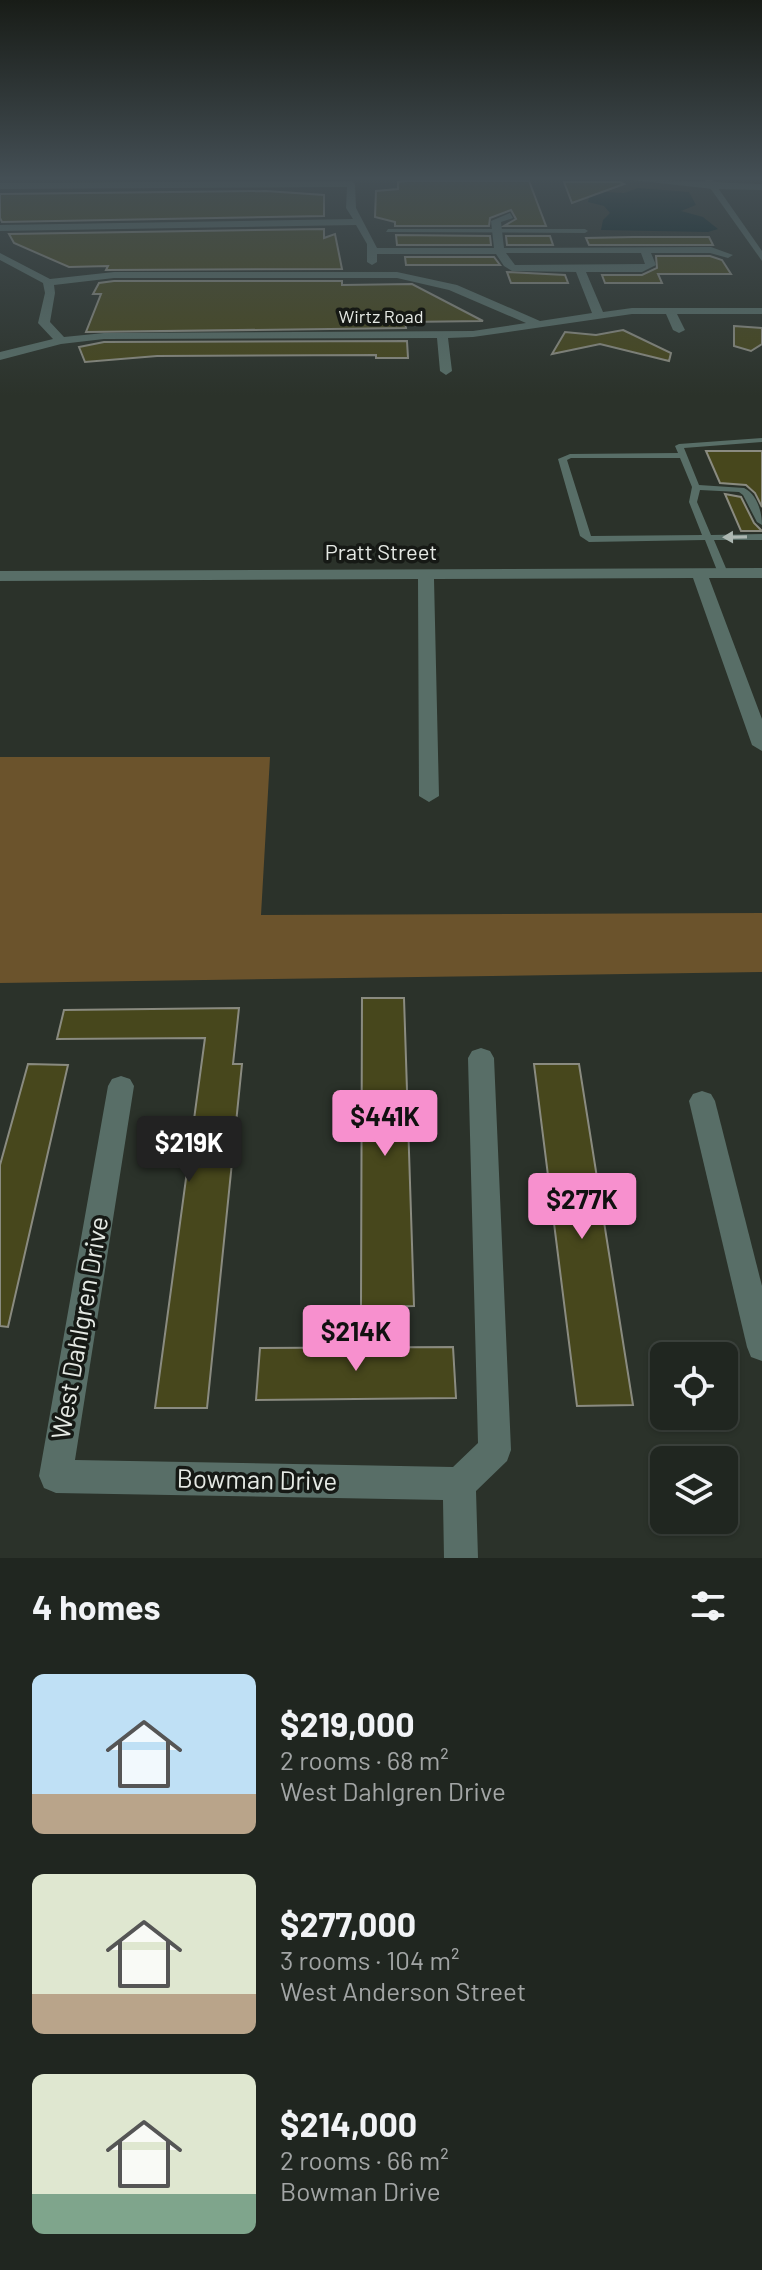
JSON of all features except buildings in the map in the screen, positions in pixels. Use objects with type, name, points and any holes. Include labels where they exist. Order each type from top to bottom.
[{"type":"street","points":[[373,274],[372,251],[502,251],[717,260],[728,255]]},
{"type":"street","points":[[502,251],[505,263],[512,268],[642,269],[651,265],[648,255]]},
{"type":"street","points":[[1,257],[48,282],[50,293],[44,323],[61,341]]},
{"type":"street","points":[[580,269],[598,314]]},
{"type":"street","points":[[48,282],[114,275],[373,274],[427,278],[468,291],[540,325]]},
{"type":"street","points":[[670,311],[679,330]]},
{"type":"street","name":"Wirtz Road","points":[[0,356],[61,341],[136,335],[497,333],[598,314],[762,311]]},
{"type":"street","points":[[442,334],[446,371]]},
{"type":"street","points":[[699,573],[762,745]]},
{"type":"street","name":"Pratt Street","points":[[0,576],[762,573]]},
{"type":"street","points":[[426,574],[429,796]]},
{"type":"street","points":[[461,1558],[459,1484],[495,1450],[481,1058]]},
{"type":"street","name":"West Dahlgren Drive","points":[[56,1476],[121,1086]]},
{"type":"street","points":[[702,1101],[762,1347]]},
{"type":"street","name":"Bowman Drive","points":[[56,1476],[459,1484]]},
{"type":"lane","points":[[723,573],[693,502],[696,487],[678,448],[681,445],[762,440]]},
{"type":"lane","points":[[681,455],[570,456],[562,459],[585,536],[589,539],[762,537]]},
{"type":"lane","points":[[696,487],[747,493],[762,522]]},
{"type":"shaded area","points":[[0,757],[270,757],[261,915],[762,913],[762,972],[0,983]]}]
